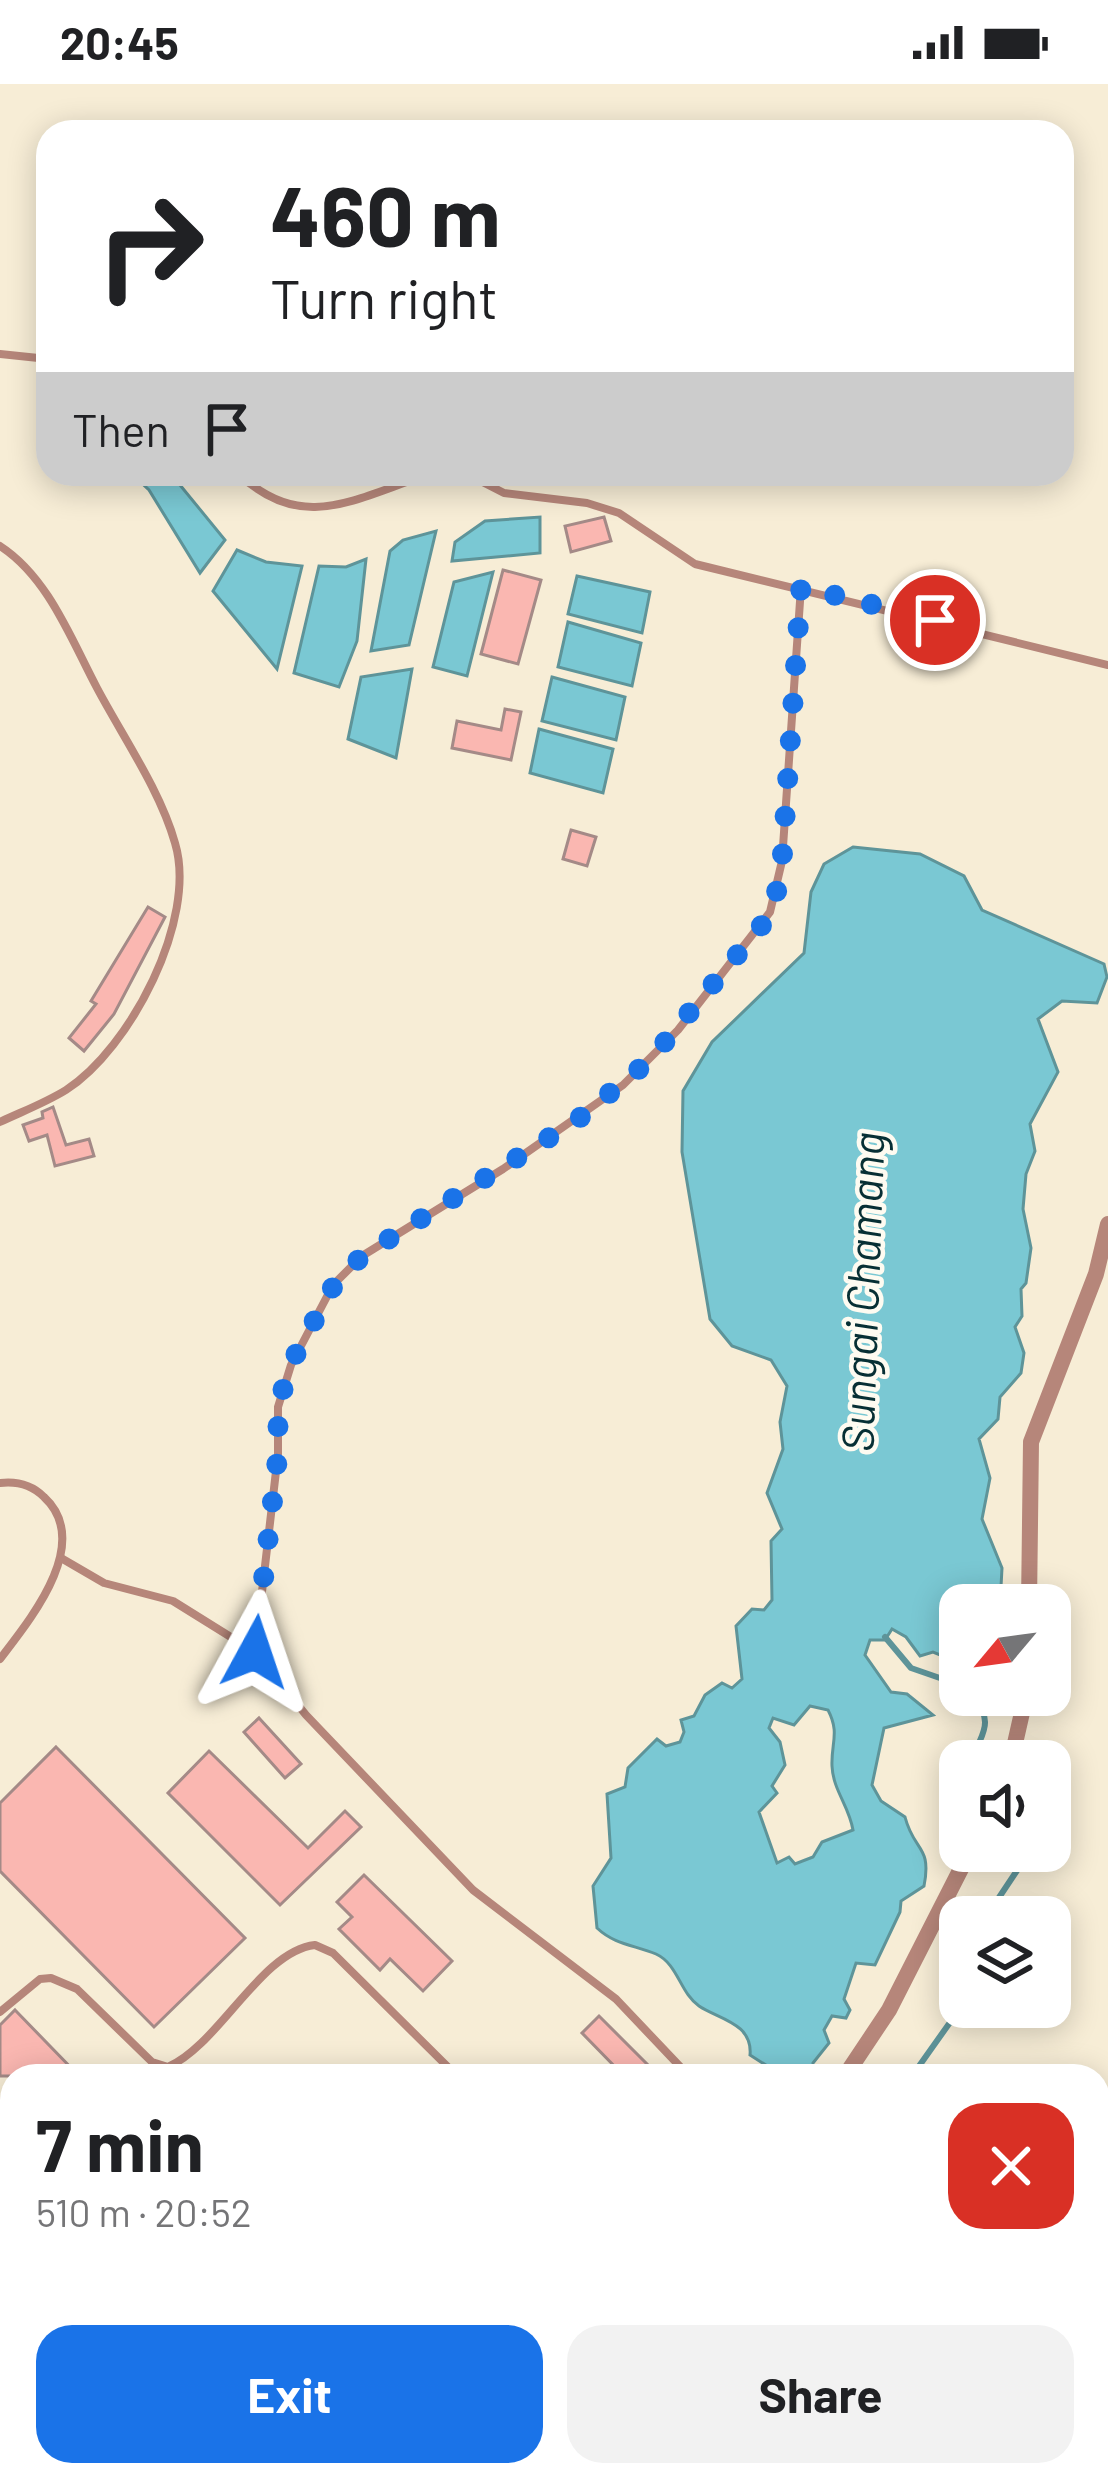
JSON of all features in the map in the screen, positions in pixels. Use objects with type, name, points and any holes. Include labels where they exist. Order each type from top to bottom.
[{"type":"street","points":[[1029,1584],[1031,1442],[1096,1274],[1108,1224]]},
{"type":"street","points":[[853,2064],[890,2010],[959,1872]]},
{"type":"lane","points":[[0,354],[36,358]]},
{"type":"lane","points":[[255,486],[284,506],[321,509],[393,486]]},
{"type":"lane","points":[[490,486],[504,493],[587,503],[620,513],[695,564],[1108,665]]},
{"type":"lane","points":[[0,546],[42,588],[106,705],[167,822],[177,851],[180,883],[175,917],[151,986],[136,1012],[81,1078],[0,1122]]},
{"type":"lane","points":[[255,1652],[278,1454],[278,1407],[290,1365],[334,1285],[372,1249],[503,1169],[623,1085],[678,1030],[770,912],[782,861],[801,587]]},
{"type":"lane","points":[[0,1484],[28,1486],[52,1504],[58,1518],[61,1558],[26,1624],[0,1659]]},
{"type":"lane","points":[[61,1558],[104,1583],[172,1601],[255,1652],[296,1705],[473,1890],[616,1999],[678,2064]]},
{"type":"lane","points":[[172,2064],[290,1953],[315,1945],[333,1953],[445,2064]]},
{"type":"lane","points":[[0,2012],[40,1979],[63,1981],[158,2064]]},
{"type":"water","points":[[145,486],[181,486],[225,540],[200,573]]},
{"type":"water","points":[[540,517],[540,553],[452,561],[455,542],[485,521]]},
{"type":"water","points":[[436,531],[409,645],[371,651],[390,551],[403,540]]},
{"type":"water","points":[[237,550],[266,562],[302,566],[277,669],[213,591]]},
{"type":"water","points":[[366,559],[357,641],[339,687],[294,673],[319,566],[346,567]]},
{"type":"water","points":[[493,572],[467,676],[433,667],[454,582]]},
{"type":"water","points":[[577,576],[650,592],[642,633],[568,614]]},
{"type":"water","points":[[568,622],[641,643],[632,686],[558,667]]},
{"type":"water","points":[[412,669],[396,758],[348,739],[361,677]]},
{"type":"water","points":[[552,677],[625,697],[616,740],[542,721]]},
{"type":"water","points":[[539,729],[613,749],[603,793],[530,773]]},
{"type":"water","points":[[853,847],[920,854],[964,876],[982,910],[1104,964],[1107,977],[1097,1003],[1062,1001],[1038,1019],[1058,1072],[1030,1124],[1035,1151],[1026,1174],[1023,1209],[1031,1248],[1021,1289],[1022,1316],[1015,1327],[1024,1353],[1021,1373],[1000,1397],[998,1419],[979,1439],[990,1478],[982,1519],[1002,1568],[1001,1584],[939,1584],[939,1654],[920,1656],[906,1637],[892,1629],[885,1640],[870,1640],[865,1655],[891,1692],[907,1694],[933,1715],[884,1728],[872,1785],[881,1801],[905,1817],[924,1855],[924,1886],[901,1901],[875,1965],[856,1963],[844,1999],[850,2010],[846,2018],[832,2016],[824,2030],[829,2043],[813,2064],[764,2064],[750,2055],[740,2029],[699,2006],[663,1959],[597,1928],[593,1886],[611,1858],[607,1794],[625,1787],[628,1768],[657,1739],[666,1746],[680,1742],[681,1720],[694,1716],[705,1695],[722,1683],[732,1688],[742,1679],[736,1626],[752,1609],[764,1610],[772,1600],[771,1541],[782,1529],[767,1493],[783,1449],[780,1422],[787,1386],[771,1360],[732,1346],[710,1319],[682,1152],[683,1091],[712,1042],[804,953],[811,892],[824,864]],"holes":[[[810,1706],[828,1710],[834,1732],[833,1775],[853,1830],[822,1842],[813,1857],[795,1864],[789,1857],[777,1863],[759,1812],[777,1793],[772,1786],[785,1765],[780,1742],[769,1728],[773,1718],[794,1725]]]},
{"type":"building","points":[[604,517],[611,541],[571,552],[565,526]]},
{"type":"building","points":[[503,570],[541,580],[518,664],[481,654]]},
{"type":"building","points":[[505,709],[521,712],[511,760],[452,748],[457,721],[501,730]]},
{"type":"building","points":[[571,830],[596,837],[587,866],[563,859]]},
{"type":"building","points":[[148,907],[165,917],[114,1014],[84,1051],[69,1038],[96,1004],[91,1001]]},
{"type":"building","points":[[53,1107],[66,1145],[89,1139],[94,1156],[55,1166],[47,1135],[29,1141],[23,1125],[43,1118],[42,1112]]},
{"type":"building","points":[[259,1718],[301,1764],[285,1778],[244,1732]]},
{"type":"building","points":[[56,1747],[245,1938],[154,2027],[0,1871],[0,1803]]},
{"type":"building","points":[[209,1751],[308,1848],[345,1811],[361,1827],[280,1905],[168,1793]]},
{"type":"building","points":[[364,1875],[452,1961],[423,1991],[390,1959],[380,1970],[339,1929],[352,1917],[337,1902]]},
{"type":"building","points":[[15,2010],[67,2064],[0,2064],[0,2025]]},
{"type":"building","points":[[599,2016],[647,2064],[612,2064],[582,2033]]},
{"type":"waterway","name":"Sungai Chamang","points":[[885,1637],[911,1668],[939,1678]]},
{"type":"waterway","name":"Sungai Chamang","points":[[980,1740],[984,1716]]},
{"type":"waterway","name":"Sungai Chamang","points":[[1000,1896],[1016,1872]]},
{"type":"waterway","name":"Sungai Chamang","points":[[921,2064],[946,2028]]},
{"type":"route","points":[[255,1652],[278,1454],[278,1407],[290,1365],[334,1285],[345,1270],[383,1241],[503,1169],[623,1085],[678,1030],[762,925],[776,895],[782,861],[796,716],[801,587],[935,620]]}]
